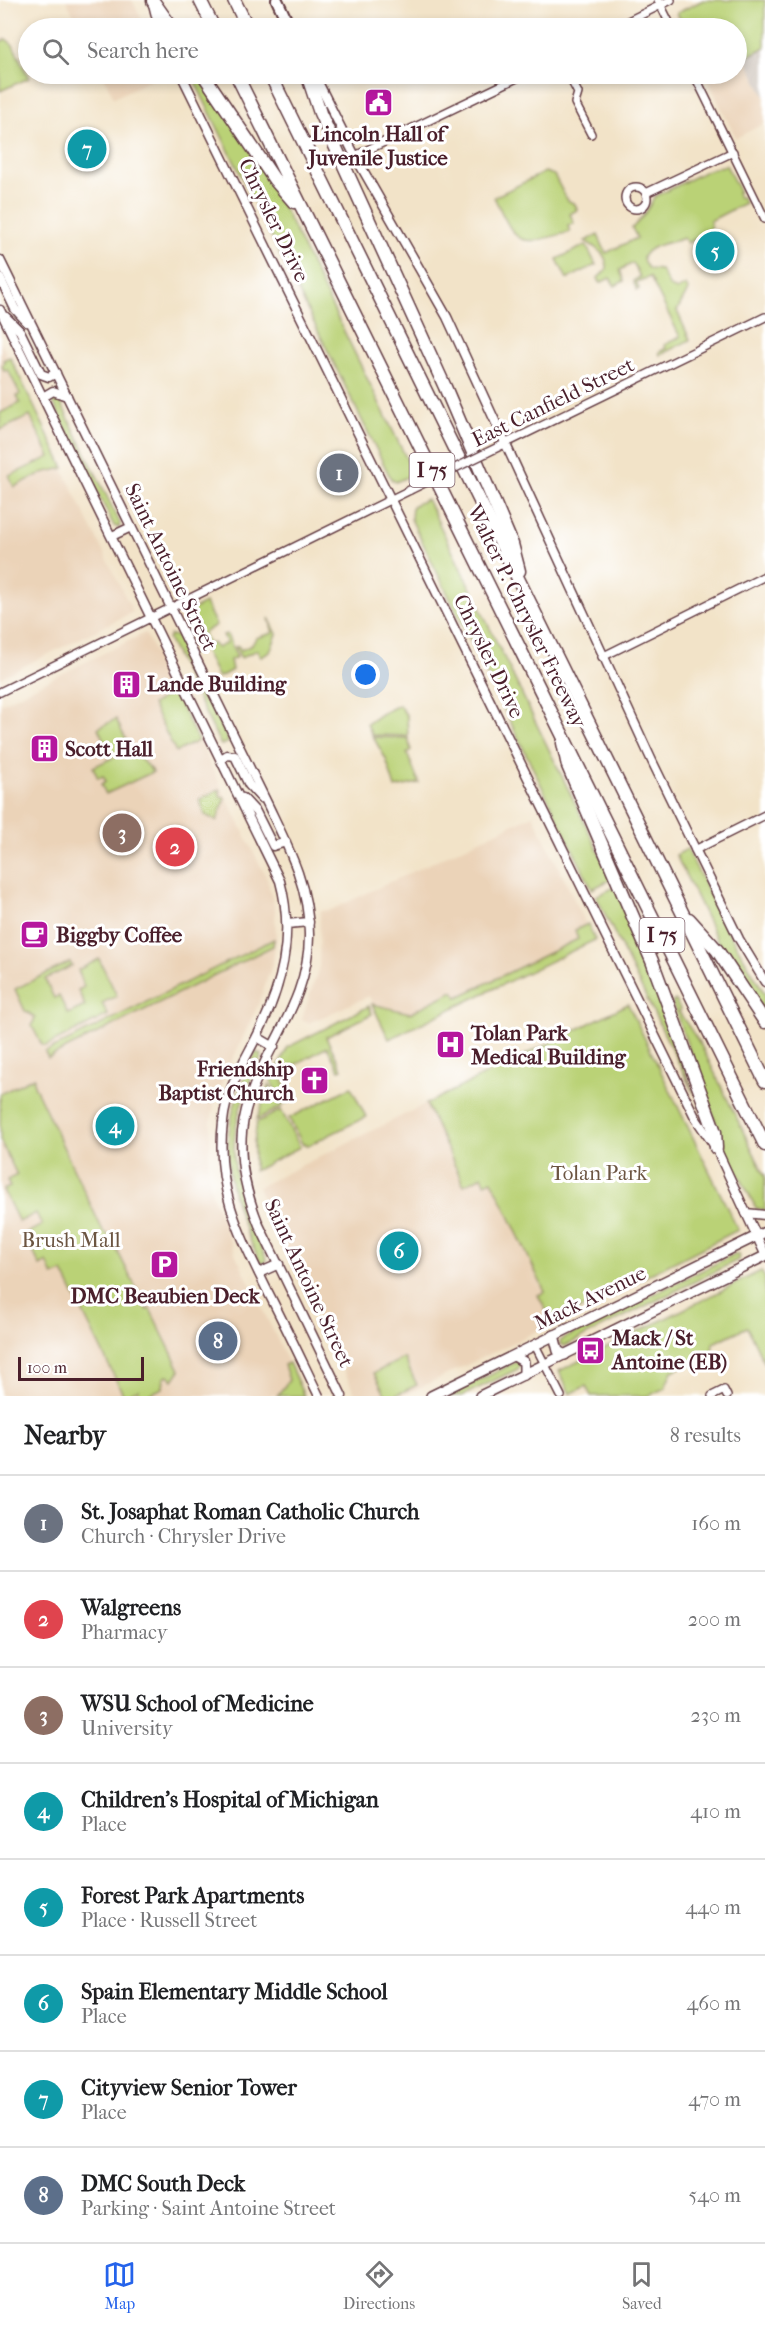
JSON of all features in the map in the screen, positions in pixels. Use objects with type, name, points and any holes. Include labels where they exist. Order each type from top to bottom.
[{"type":"highway","points":[[152,0],[165,18]]},
{"type":"highway","points":[[200,0],[209,18]]},
{"type":"highway","points":[[234,0],[243,18]]},
{"type":"highway","points":[[210,84],[274,179],[304,214]]},
{"type":"highway","name":"Walter P. Chrysler Freeway","points":[[241,84],[765,1145]]},
{"type":"highway","name":"Walter P. Chrysler Freeway","points":[[275,84],[765,1081]]},
{"type":"highway","points":[[310,84],[320,112],[445,387],[512,544],[526,598]]},
{"type":"highway","points":[[560,726],[568,766],[652,961],[715,1132],[716,1148]]},
{"type":"highway","points":[[679,908],[717,950],[765,1022]]},
{"type":"main road","points":[[277,0],[285,18]]},
{"type":"main road","name":"Mack Avenue","points":[[431,1396],[761,1235]]},
{"type":"main road","points":[[739,1246],[749,1264]]},
{"type":"main road","name":"Mack Avenue","points":[[480,1396],[765,1255]]},
{"type":"main road","points":[[554,1335],[558,1351],[565,1355]]},
{"type":"main road","points":[[514,1356],[524,1362],[524,1375]]},
{"type":"street","points":[[152,0],[156,18]]},
{"type":"street","points":[[632,18],[659,3],[671,0]]},
{"type":"street","points":[[659,3],[667,18]]},
{"type":"street","name":"Chrysler Drive","points":[[186,84],[696,1119],[716,1148],[746,1213],[761,1235],[765,1255]]},
{"type":"street","points":[[319,84],[355,156],[438,299],[507,443],[602,657],[739,939],[765,982]]},
{"type":"street","points":[[355,156],[504,84]]},
{"type":"street","points":[[574,84],[579,93],[575,103],[591,134]]},
{"type":"street","points":[[699,84],[765,219]]},
{"type":"street","points":[[646,194],[733,152]]},
{"type":"street","name":"Saint Antoine Street","points":[[0,260],[286,842],[304,886],[309,922],[307,964],[291,1014],[274,1047],[246,1113],[242,1156],[248,1196],[259,1225],[342,1396]]},
{"type":"street","points":[[0,278],[15,309],[35,331]]},
{"type":"street","points":[[1,311],[20,331],[41,374],[48,377],[56,373]]},
{"type":"street","name":"Saint Antoine Street","points":[[1,311],[280,881],[287,924],[286,955],[281,979],[226,1102],[221,1161],[230,1211],[319,1396]]},
{"type":"street","name":"East Canfield Street","points":[[0,692],[765,317]]},
{"type":"street","points":[[43,397],[53,391],[67,396]]},
{"type":"street","points":[[112,536],[131,526]]},
{"type":"street","points":[[602,657],[765,576]]},
{"type":"street","points":[[221,759],[227,755],[235,756],[249,785],[268,805]]},
{"type":"street","points":[[235,789],[256,812],[273,846],[286,842]]},
{"type":"street","points":[[695,850],[765,815]]},
{"type":"street","points":[[287,924],[309,922]]},
{"type":"street","points":[[257,1037],[274,1047]]},
{"type":"street","points":[[746,1213],[765,1215]]},
{"type":"street","points":[[259,1273],[279,1264]]},
{"type":"street","points":[[535,1345],[561,1396]]},
{"type":"street","points":[[712,1396],[725,1393]]},
{"type":"shaded area","points":[[66,0],[132,0],[141,18],[75,18]]},
{"type":"shaded area","points":[[702,0],[765,0],[747,51],[747,18],[678,18],[675,13]]},
{"type":"shaded area","points":[[765,47],[765,97],[747,61],[747,56]]},
{"type":"shaded area","points":[[747,61],[765,97],[765,123],[736,138],[710,84],[747,84]]},
{"type":"shaded area","points":[[107,84],[143,84],[114,98]]},
{"type":"shaded area","points":[[0,341],[133,612],[0,678]]},
{"type":"shaded area","points":[[145,633],[267,879],[275,910],[276,940],[273,962],[258,1005],[216,1095],[211,1121],[208,1168],[211,1192],[233,1249],[305,1396],[0,1396],[0,704]]},
{"type":"shaded area","points":[[533,815],[593,938],[389,1039],[369,996],[309,1023],[302,1019],[319,967],[320,911],[331,910]]},
{"type":"shaded area","points":[[426,1104],[464,1185],[482,1176],[492,1180],[545,1292],[539,1296],[553,1323],[407,1394],[356,1396],[267,1212],[258,1187]]},
{"type":"green space","points":[[703,0],[765,0],[765,47],[747,57],[747,18],[680,18],[677,13]]},
{"type":"green space","points":[[6,39],[13,45],[18,55],[18,83],[0,91],[0,42]]},
{"type":"green space","points":[[196,84],[207,84],[269,178],[414,474],[396,482],[391,479]]},
{"type":"green space","points":[[726,165],[739,191],[737,193],[739,198],[742,197],[745,203],[710,221],[712,232],[687,243],[684,238],[656,246],[646,252],[643,257],[649,269],[661,270],[670,287],[677,290],[686,285],[688,290],[677,311],[690,340],[660,355],[659,352],[666,348],[664,345],[680,337],[650,277],[636,282],[639,289],[637,290],[633,281],[640,277],[633,263],[620,270],[624,281],[615,286],[610,278],[600,283],[598,278],[607,269],[607,264],[600,252],[585,241],[598,235],[606,253],[637,238],[632,228],[654,197],[706,171]]},
{"type":"green space","points":[[545,172],[554,175],[567,200],[575,204],[577,210],[570,214],[574,223],[568,226],[570,232],[539,240],[521,239],[509,226],[494,197]]},
{"type":"green space","points":[[586,245],[596,265],[567,279],[557,259]]},
{"type":"green space","points":[[10,357],[64,468],[42,473],[14,487],[9,476],[50,457],[30,416],[0,430],[0,413],[20,403],[17,396],[20,394],[8,370],[4,371],[2,365],[5,363],[3,360]]},
{"type":"green space","points":[[54,395],[58,397],[120,523],[119,528],[114,526],[52,400]]},
{"type":"green space","points":[[427,499],[612,879],[592,889],[411,519],[412,506]]},
{"type":"green space","points":[[205,603],[216,625],[203,633],[209,644],[213,643],[217,648],[227,643],[223,635],[227,634],[237,657],[230,660],[232,670],[218,678],[186,613]]},
{"type":"green space","points":[[269,618],[277,634],[270,652],[261,657],[257,650],[241,658],[235,647],[238,646],[241,650],[252,645],[256,638],[273,633]]},
{"type":"green space","points":[[170,635],[177,636],[229,742],[221,745],[168,639]]},
{"type":"green space","points":[[174,691],[198,741],[176,752],[152,705]]},
{"type":"green space","points":[[399,705],[407,716],[408,736],[372,735],[367,724]]},
{"type":"green space","points":[[116,719],[129,746],[111,755],[98,728]]},
{"type":"green space","points":[[373,737],[408,738],[411,750],[407,753],[419,783],[395,788],[386,759]]},
{"type":"green space","points":[[131,749],[153,772],[106,794],[101,784],[106,781],[103,776],[98,778],[93,767]]},
{"type":"green space","points":[[220,789],[220,797],[225,798],[217,821],[205,815],[199,800]]},
{"type":"green space","points":[[687,849],[729,933],[765,994],[765,1012],[750,993],[749,984],[720,946],[676,855]]},
{"type":"green space","points":[[617,886],[694,1094],[596,896]]},
{"type":"green space","points":[[588,924],[595,940],[389,1039],[372,1004],[410,1013],[453,991],[458,997],[578,939],[575,930]]},
{"type":"green space","points":[[274,939],[273,946],[48,1058],[45,1052]]},
{"type":"green space","points":[[99,959],[117,996],[102,1003],[108,1015],[46,1046],[42,1045],[32,1026],[35,1017],[25,1011],[15,989],[70,962],[72,966],[45,979],[54,998],[59,996],[68,1014],[85,1006],[78,990],[84,987],[78,970]]},
{"type":"green space","points":[[675,1000],[680,1009],[679,1012],[701,1045],[765,1176],[765,1210],[756,1208],[726,1150],[672,1003]]},
{"type":"green space","name":"Tolan Park","points":[[628,1004],[738,1230],[553,1323],[538,1295],[545,1292],[492,1180],[485,1183],[482,1176],[464,1185],[426,1104]]},
{"type":"green space","points":[[369,1006],[372,1014],[326,1037],[342,1069],[339,1070],[327,1047],[280,1073],[293,1100],[282,1105],[271,1080],[288,1047]]},
{"type":"green space","points":[[256,1052],[262,1055],[240,1111],[235,1135],[234,1158],[237,1181],[244,1205],[267,1260],[264,1264],[260,1262],[237,1207],[228,1157],[229,1133],[234,1108]]},
{"type":"green space","name":"Brush Mall","points":[[34,1077],[34,1085],[103,1231],[110,1236],[180,1370],[173,1380],[169,1375],[164,1377],[163,1388],[145,1396],[137,1396],[139,1389],[124,1396],[63,1272],[53,1276],[47,1262],[40,1266],[25,1234],[42,1225],[36,1213],[19,1222],[3,1190],[10,1187],[7,1180],[17,1175],[0,1140],[0,1094]]},
{"type":"green space","points":[[269,1085],[282,1107],[257,1119]]},
{"type":"green space","points":[[351,1087],[366,1117],[307,1146],[303,1145],[289,1118]]},
{"type":"green space","points":[[281,1110],[300,1147],[254,1171],[257,1122]]},
{"type":"green space","points":[[735,1254],[739,1255],[738,1260],[565,1346],[560,1344],[561,1340]]},
{"type":"green space","points":[[761,1271],[765,1278],[765,1364],[747,1327],[713,1343],[712,1353],[672,1371],[665,1388],[648,1396],[591,1396],[586,1386],[570,1394],[559,1371]]},
{"type":"green space","points":[[404,1358],[417,1385],[394,1396],[386,1396],[374,1373]]},
{"type":"green space","points":[[516,1362],[520,1363],[518,1369],[462,1396],[448,1396]]},
{"type":"green space","points":[[289,1363],[304,1396],[277,1396],[289,1380],[284,1365]]},
{"type":"place","name":"Lincoln Hall of Juvenile Justice","points":[[378,103]]},
{"type":"place","name":"Cityview Senior Tower","points":[[87,149]]},
{"type":"place","name":"Forest Park Apartments","points":[[715,251]]},
{"type":"place","name":"St. Josaphat Roman Catholic Church","points":[[339,473]]},
{"type":"place","name":"Lande Building","points":[[126,684]]},
{"type":"place","name":"Scott Hall","points":[[44,749]]},
{"type":"place","name":"WSU School of Medicine","points":[[122,833]]},
{"type":"place","name":"Walgreens","points":[[175,847]]},
{"type":"place","name":"Biggby Coffee","points":[[35,935]]},
{"type":"place","name":"Tolan Park Medical Building","points":[[450,1045]]},
{"type":"place","name":"Friendship Baptist Church","points":[[315,1081]]},
{"type":"place","name":"Children's Hospital of Michigan","points":[[115,1126]]},
{"type":"place","name":"Spain Elementary Middle School","points":[[399,1251]]},
{"type":"place","name":"DMC Beaubien Deck","points":[[165,1265]]},
{"type":"place","name":"DMC South Deck","points":[[218,1341]]},
{"type":"place","name":"Mack / St Antoine (EB)","points":[[591,1350]]}]
